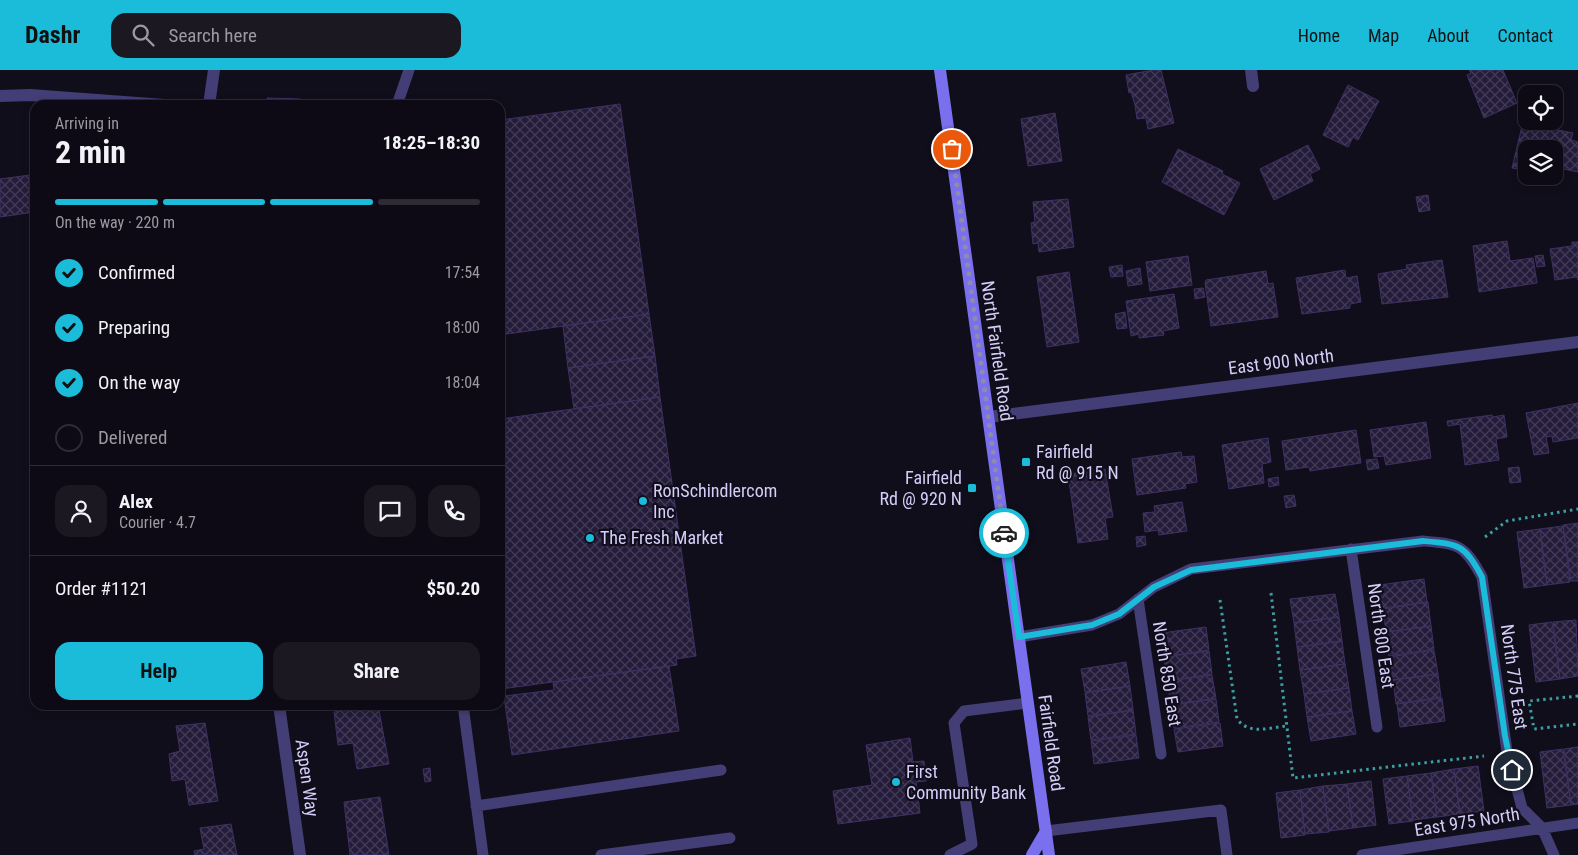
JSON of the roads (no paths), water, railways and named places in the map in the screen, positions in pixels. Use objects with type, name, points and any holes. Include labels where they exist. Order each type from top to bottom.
[{"type":"main road","name":"North Fairfield Road","points":[[940,70],[1019,637]]},
{"type":"main road","name":"Fairfield Road","points":[[1019,637],[1049,855]]},
{"type":"main road","points":[[1032,855],[1046,831]]},
{"type":"street","points":[[210,100],[214,70]]},
{"type":"street","points":[[1251,70],[1253,86]]},
{"type":"street","points":[[0,96],[30,95],[97,100]]},
{"type":"street","name":"East 900 North","points":[[989,417],[1578,342]]},
{"type":"street","name":"Aspen Way","points":[[280,710],[300,855]]},
{"type":"lane","points":[[399,100],[409,70]]},
{"type":"lane","name":"North 775 East","points":[[1351,550],[1423,541],[1453,543],[1470,556],[1482,577],[1510,760],[1522,808],[1542,828],[1554,855]]},
{"type":"lane","points":[[1019,637],[1092,625],[1119,614],[1154,587],[1191,570],[1351,550]]},
{"type":"lane","name":"North 800 East","points":[[1351,550],[1376,727]]},
{"type":"lane","name":"North 850 East","points":[[1138,599],[1161,754]]},
{"type":"lane","points":[[950,855],[972,844],[954,723],[964,711],[1028,702]]},
{"type":"lane","points":[[464,710],[483,855]]},
{"type":"lane","points":[[476,806],[721,770]]},
{"type":"lane","points":[[1046,831],[1222,810],[1227,855]]},
{"type":"lane","name":"East 975 North","points":[[1362,855],[1578,823]]},
{"type":"lane","points":[[601,855],[730,838]]},
{"type":"place","name":"Fairfield Rd @ 915 N","points":[[1026,462]]},
{"type":"place","name":"Fairfield Rd @ 920 N","points":[[972,488]]},
{"type":"place","name":"RonSchindlercom Inc","points":[[643,501]]},
{"type":"place","name":"The Fresh Market","points":[[590,538]]},
{"type":"place","name":"First Community Bank","points":[[896,782]]}]
